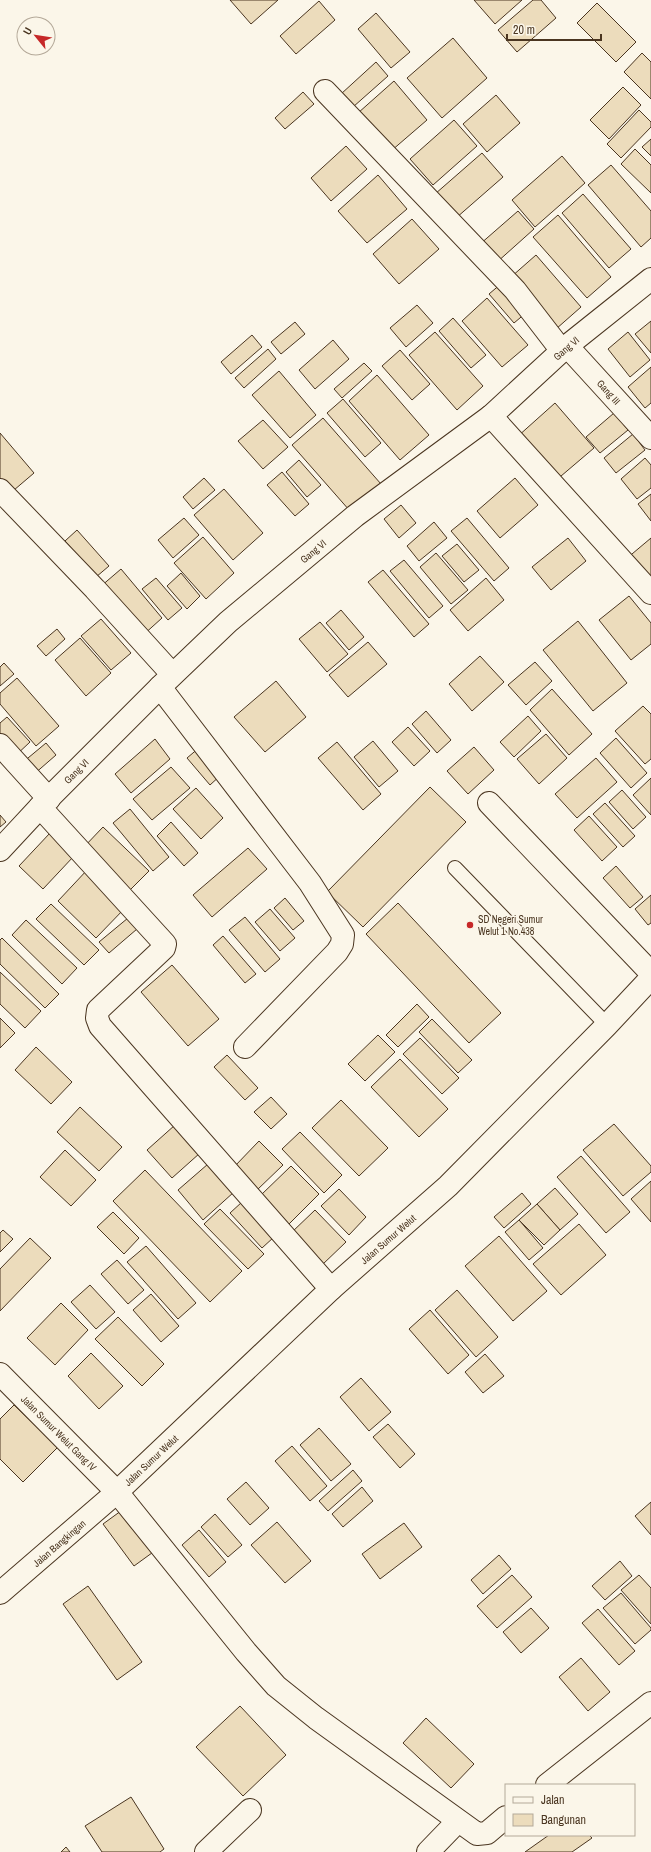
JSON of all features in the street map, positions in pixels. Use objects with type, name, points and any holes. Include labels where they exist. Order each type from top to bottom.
[{"type":"street","name":"Gang III","points":[[325,91],[515,290],[565,348],[651,438]]},
{"type":"street","name":"Gang VI","points":[[0,850],[166,680],[228,622],[355,516],[492,416],[565,348],[651,279]]},
{"type":"street","points":[[492,416],[651,593]]},
{"type":"street","points":[[0,490],[95,589],[166,680],[310,883],[343,935],[342,944],[337,952],[245,1047]]},
{"type":"street","points":[[0,745],[45,803],[165,944],[164,948],[98,1010],[97,1018],[100,1026],[331,1289]]},
{"type":"street","points":[[489,803],[651,973]]},
{"type":"street","name":"Jalan Sumur Welut","points":[[117,1492],[331,1289],[448,1186],[608,1025],[651,978]]},
{"type":"street","name":"Jalan Sumur Welut Gang IV","points":[[0,1374],[117,1492],[246,1652],[276,1686],[316,1718],[458,1822],[477,1834],[487,1833],[505,1818]]},
{"type":"street","name":"Jalan Bangkingan","points":[[0,1593],[117,1492]]},
{"type":"street","points":[[548,1784],[651,1703]]},
{"type":"street","points":[[206,1852],[250,1810]]},
{"type":"street","points":[[428,1852],[458,1822]]},
{"type":"lane","points":[[454,868],[608,1025]]},
{"type":"building","points":[[230,0],[278,0],[251,24]]},
{"type":"building","points":[[474,0],[522,0],[495,24]]},
{"type":"building","points":[[533,0],[541,0],[556,18],[517,52],[498,30]]},
{"type":"building","points":[[319,1],[335,20],[296,54],[280,36]]},
{"type":"building","points":[[597,3],[636,42],[616,62],[577,23]]},
{"type":"building","points":[[376,13],[410,52],[391,68],[358,29]]},
{"type":"building","points":[[453,38],[487,78],[442,118],[407,78]]},
{"type":"building","points":[[642,53],[651,62],[651,99],[624,72]]},
{"type":"building","points":[[376,62],[388,76],[353,107],[341,94]]},
{"type":"building","points":[[394,81],[427,120],[391,151],[358,113]]},
{"type":"building","points":[[623,87],[641,105],[609,139],[590,120]]},
{"type":"building","points":[[303,92],[314,104],[285,129],[275,118]]},
{"type":"building","points":[[496,95],[520,123],[487,152],[463,124]]},
{"type":"building","points":[[639,110],[651,122],[651,127],[621,158],[607,144]]},
{"type":"building","points":[[454,120],[477,146],[433,185],[410,159]]},
{"type":"building","points":[[651,139],[651,156],[642,147]]},
{"type":"building","points":[[346,146],[367,169],[331,201],[311,178]]},
{"type":"building","points":[[635,149],[651,165],[651,193],[621,164]]},
{"type":"building","points":[[482,153],[503,177],[456,218],[435,194]]},
{"type":"building","points":[[562,156],[585,183],[535,227],[512,200]]},
{"type":"building","points":[[611,165],[651,211],[651,238],[641,247],[588,185]]},
{"type":"building","points":[[378,175],[407,209],[367,243],[338,211]]},
{"type":"building","points":[[583,194],[631,249],[609,268],[562,213]]},
{"type":"building","points":[[518,211],[534,229],[496,263],[479,245]]},
{"type":"building","points":[[558,215],[611,277],[587,298],[533,237]]},
{"type":"building","points":[[412,219],[439,249],[399,284],[373,254]]},
{"type":"building","points":[[536,255],[581,307],[556,329],[511,277]]},
{"type":"building","points":[[502,283],[527,312],[514,323],[489,294]]},
{"type":"building","points":[[487,298],[528,345],[502,367],[462,321]]},
{"type":"building","points":[[417,305],[433,323],[406,347],[390,328]]},
{"type":"building","points":[[453,318],[486,355],[471,368],[439,331]]},
{"type":"building","points":[[651,321],[651,353],[635,334]]},
{"type":"building","points":[[295,322],[305,334],[281,354],[271,342]]},
{"type":"building","points":[[435,332],[483,386],[457,410],[409,355]]},
{"type":"building","points":[[628,332],[650,360],[630,377],[608,349]]},
{"type":"building","points":[[252,335],[262,347],[231,374],[221,362]]},
{"type":"building","points":[[333,340],[349,359],[315,389],[299,370]]},
{"type":"building","points":[[268,349],[276,359],[244,388],[235,378]]},
{"type":"building","points":[[400,350],[430,384],[412,400],[382,366]]},
{"type":"building","points":[[364,363],[372,371],[342,398],[334,389]]},
{"type":"building","points":[[651,367],[651,403],[645,408],[628,387]]},
{"type":"building","points":[[279,371],[316,415],[290,438],[252,395]]},
{"type":"building","points":[[377,375],[429,435],[400,460],[349,401]]},
{"type":"building","points":[[343,399],[381,443],[365,457],[327,413]]},
{"type":"building","points":[[555,403],[594,448],[554,482],[517,437]]},
{"type":"building","points":[[614,413],[628,430],[600,453],[586,437]]},
{"type":"building","points":[[323,418],[381,484],[350,511],[292,445]]},
{"type":"building","points":[[263,420],[288,447],[263,469],[238,441]]},
{"type":"building","points":[[0,433],[34,473],[7,496],[0,488]]},
{"type":"building","points":[[633,434],[645,450],[616,473],[604,458]]},
{"type":"building","points":[[645,458],[651,465],[651,488],[637,499],[621,479]]},
{"type":"building","points":[[299,460],[321,485],[307,497],[286,472]]},
{"type":"building","points":[[282,472],[309,504],[295,516],[267,485]]},
{"type":"building","points":[[204,478],[215,490],[193,509],[183,497]]},
{"type":"building","points":[[515,478],[538,505],[500,538],[477,511]]},
{"type":"building","points":[[224,489],[263,533],[233,560],[194,515]]},
{"type":"building","points":[[651,494],[651,521],[638,504]]},
{"type":"building","points":[[401,505],[416,523],[399,538],[384,519]]},
{"type":"building","points":[[184,518],[199,535],[173,558],[158,540]]},
{"type":"building","points":[[467,518],[509,568],[494,581],[451,531]]},
{"type":"building","points":[[434,522],[447,538],[419,561],[407,546]]},
{"type":"building","points":[[77,530],[109,566],[96,577],[65,541]]},
{"type":"building","points":[[203,537],[234,573],[206,599],[174,563]]},
{"type":"building","points":[[568,538],[586,561],[551,590],[532,567]]},
{"type":"building","points":[[651,538],[651,589],[626,559]]},
{"type":"building","points":[[457,544],[479,570],[464,582],[442,556]]},
{"type":"building","points":[[436,553],[468,590],[451,604],[420,567]]},
{"type":"building","points":[[404,560],[443,606],[429,618],[390,571]]},
{"type":"building","points":[[121,569],[162,618],[142,636],[100,587]]},
{"type":"building","points":[[383,570],[429,624],[414,637],[368,582]]},
{"type":"building","points":[[181,573],[200,596],[187,609],[167,586]]},
{"type":"building","points":[[156,578],[182,608],[168,620],[142,589]]},
{"type":"building","points":[[486,578],[504,600],[468,631],[450,610]]},
{"type":"building","points":[[629,596],[651,623],[651,644],[631,660],[599,620]]},
{"type":"building","points":[[341,610],[364,637],[349,650],[326,623]]},
{"type":"building","points":[[101,619],[131,653],[111,670],[81,636]]},
{"type":"building","points":[[578,621],[627,683],[593,711],[543,650]]},
{"type":"building","points":[[320,622],[348,654],[327,672],[299,639]]},
{"type":"building","points":[[57,629],[65,639],[46,656],[37,646]]},
{"type":"building","points":[[80,638],[111,673],[86,696],[55,660]]},
{"type":"building","points":[[368,642],[387,664],[348,697],[329,675]]},
{"type":"building","points":[[480,656],[504,682],[472,711],[449,684]]},
{"type":"building","points":[[535,662],[552,681],[526,705],[508,685]]},
{"type":"building","points":[[4,663],[14,674],[0,686],[0,667]]},
{"type":"building","points":[[17,678],[59,726],[36,746],[0,704],[0,693]]},
{"type":"building","points":[[276,681],[306,717],[265,752],[234,717]]},
{"type":"building","points":[[552,689],[592,734],[569,755],[530,710]]},
{"type":"building","points":[[643,706],[651,714],[651,759],[645,764],[615,731]]},
{"type":"building","points":[[426,711],[451,740],[437,753],[412,724]]},
{"type":"building","points":[[528,716],[541,731],[514,757],[500,742]]},
{"type":"building","points":[[7,717],[30,742],[14,757],[0,740],[0,723]]},
{"type":"building","points":[[408,727],[430,751],[414,766],[392,742]]},
{"type":"building","points":[[546,734],[567,758],[539,784],[517,759]]},
{"type":"building","points":[[616,738],[647,773],[631,788],[600,753]]},
{"type":"building","points":[[155,739],[170,759],[131,793],[115,774]]},
{"type":"building","points":[[373,741],[398,771],[379,787],[354,757]]},
{"type":"building","points":[[337,742],[381,794],[363,810],[318,758]]},
{"type":"building","points":[[46,743],[56,755],[33,775],[22,763]]},
{"type":"building","points":[[200,747],[222,774],[210,785],[187,758]]},
{"type":"building","points":[[474,747],[494,770],[468,794],[447,771]]},
{"type":"building","points":[[596,758],[617,782],[577,818],[555,794]]},
{"type":"building","points":[[171,767],[190,788],[152,820],[133,799]]},
{"type":"building","points":[[651,778],[651,815],[633,795]]},
{"type":"building","points":[[430,787],[466,822],[363,927],[327,892]]},
{"type":"building","points":[[196,788],[223,818],[201,839],[173,809]]},
{"type":"building","points":[[622,790],[646,817],[633,829],[609,802]]},
{"type":"building","points":[[605,803],[635,836],[623,847],[593,814]]},
{"type":"building","points":[[130,809],[169,857],[153,871],[113,823]]},
{"type":"building","points":[[0,815],[6,822],[0,827]]},
{"type":"building","points":[[589,816],[617,847],[602,861],[574,830]]},
{"type":"building","points":[[171,822],[198,853],[184,866],[157,836]]},
{"type":"building","points":[[103,827],[149,871],[128,892],[83,848]]},
{"type":"building","points":[[50,833],[74,856],[43,889],[19,866]]},
{"type":"building","points":[[248,848],[267,869],[212,917],[193,895]]},
{"type":"building","points":[[616,866],[643,897],[630,908],[603,878]]},
{"type":"building","points":[[88,869],[126,907],[96,938],[58,901]]},
{"type":"building","points":[[651,895],[651,923],[648,925],[635,909]]},
{"type":"building","points":[[285,898],[304,921],[293,930],[274,908]]},
{"type":"building","points":[[398,903],[501,1013],[469,1043],[366,934]]},
{"type":"building","points":[[51,904],[99,950],[84,965],[36,919]]},
{"type":"building","points":[[270,909],[295,938],[280,951],[255,922]]},
{"type":"building","points":[[245,917],[280,959],[265,972],[229,930]]},
{"type":"building","points":[[128,918],[137,929],[109,953],[99,942]]},
{"type":"building","points":[[26,920],[77,968],[62,984],[12,935]]},
{"type":"building","points":[[223,936],[256,974],[245,983],[213,945]]},
{"type":"building","points":[[2,938],[59,994],[45,1008],[0,964],[0,940]]},
{"type":"building","points":[[172,965],[219,1019],[188,1046],[141,992]]},
{"type":"building","points":[[0,972],[41,1011],[25,1028],[0,1004]]},
{"type":"building","points":[[417,1004],[429,1017],[398,1047],[386,1035]]},
{"type":"building","points":[[0,1018],[15,1033],[0,1048]]},
{"type":"building","points":[[432,1019],[472,1060],[458,1073],[419,1032]]},
{"type":"building","points":[[378,1035],[395,1052],[365,1081],[348,1064]]},
{"type":"building","points":[[420,1038],[459,1078],[442,1094],[403,1054]]},
{"type":"building","points":[[36,1047],[72,1082],[51,1104],[15,1070]]},
{"type":"building","points":[[227,1055],[258,1088],[245,1100],[214,1067]]},
{"type":"building","points":[[400,1059],[448,1109],[419,1137],[371,1087]]},
{"type":"building","points":[[271,1097],[287,1114],[271,1129],[254,1112]]},
{"type":"building","points":[[341,1100],[388,1148],[359,1176],[312,1128]]},
{"type":"building","points":[[80,1107],[122,1147],[99,1171],[57,1132]]},
{"type":"building","points":[[614,1124],[651,1166],[651,1172],[623,1196],[583,1150]]},
{"type":"building","points":[[175,1125],[200,1153],[172,1178],[147,1150]]},
{"type":"building","points":[[300,1132],[342,1175],[324,1193],[282,1149]]},
{"type":"building","points":[[259,1141],[283,1165],[257,1190],[234,1167]]},
{"type":"building","points":[[65,1150],[96,1180],[71,1206],[40,1177]]},
{"type":"building","points":[[581,1156],[630,1212],[606,1233],[557,1177]]},
{"type":"building","points":[[208,1164],[234,1192],[203,1220],[178,1190]]},
{"type":"building","points":[[291,1166],[319,1194],[289,1224],[261,1195]]},
{"type":"building","points":[[145,1170],[242,1271],[210,1302],[113,1201]]},
{"type":"building","points":[[651,1181],[651,1222],[631,1199]]},
{"type":"building","points":[[555,1188],[578,1214],[560,1230],[537,1204]]},
{"type":"building","points":[[339,1189],[366,1217],[349,1235],[321,1206]]},
{"type":"building","points":[[522,1193],[531,1204],[504,1228],[494,1217]]},
{"type":"building","points":[[242,1202],[274,1237],[262,1248],[230,1213]]},
{"type":"building","points":[[537,1204],[560,1230],[544,1245],[519,1220]]},
{"type":"building","points":[[220,1209],[264,1254],[248,1269],[204,1224]]},
{"type":"building","points":[[315,1210],[346,1242],[322,1265],[291,1233]]},
{"type":"building","points":[[113,1212],[139,1238],[124,1254],[97,1227]]},
{"type":"building","points":[[519,1220],[543,1248],[529,1260],[505,1232]]},
{"type":"building","points":[[579,1224],[606,1255],[561,1295],[533,1264]]},
{"type":"building","points":[[3,1230],[13,1239],[0,1252],[0,1233]]},
{"type":"building","points":[[499,1236],[547,1291],[513,1321],[465,1266]]},
{"type":"building","points":[[30,1238],[51,1258],[0,1311],[0,1269]]},
{"type":"building","points":[[146,1246],[196,1303],[178,1319],[127,1262]]},
{"type":"building","points":[[117,1260],[144,1290],[128,1304],[101,1274]]},
{"type":"building","points":[[90,1285],[115,1312],[96,1329],[71,1302]]},
{"type":"building","points":[[457,1290],[498,1337],[476,1357],[435,1310]]},
{"type":"building","points":[[151,1294],[179,1326],[161,1342],[133,1310]]},
{"type":"building","points":[[61,1303],[88,1330],[55,1365],[27,1338]]},
{"type":"building","points":[[430,1310],[469,1355],[448,1374],[409,1329]]},
{"type":"building","points":[[118,1317],[164,1364],[142,1386],[95,1339]]},
{"type":"building","points":[[91,1353],[123,1386],[99,1409],[68,1376]]},
{"type":"building","points":[[485,1354],[504,1376],[483,1393],[465,1372]]},
{"type":"building","points":[[361,1378],[391,1412],[369,1431],[340,1397]]},
{"type":"building","points":[[14,1405],[58,1447],[23,1482],[0,1459],[0,1419]]},
{"type":"building","points":[[388,1424],[415,1454],[400,1468],[373,1437]]},
{"type":"building","points":[[319,1428],[351,1464],[331,1481],[300,1445]]},
{"type":"building","points":[[292,1446],[327,1486],[310,1501],[275,1461]]},
{"type":"building","points":[[353,1470],[362,1481],[328,1511],[319,1501]]},
{"type":"building","points":[[246,1482],[269,1508],[250,1525],[227,1499]]},
{"type":"building","points":[[362,1487],[373,1501],[343,1527],[332,1514]]},
{"type":"building","points":[[651,1502],[651,1535],[635,1516]]},
{"type":"building","points":[[125,1508],[156,1550],[134,1566],[103,1524]]},
{"type":"building","points":[[215,1514],[242,1545],[228,1557],[201,1527]]},
{"type":"building","points":[[277,1522],[311,1561],[285,1583],[251,1545]]},
{"type":"building","points":[[404,1523],[422,1547],[380,1579],[362,1554]]},
{"type":"building","points":[[199,1530],[226,1562],[209,1577],[182,1545]]},
{"type":"building","points":[[499,1555],[511,1569],[483,1594],[471,1580]]},
{"type":"building","points":[[620,1561],[632,1576],[605,1600],[592,1586]]},
{"type":"building","points":[[512,1575],[532,1597],[497,1628],[477,1606]]},
{"type":"building","points":[[639,1575],[651,1588],[651,1624],[621,1590]]},
{"type":"building","points":[[88,1586],[142,1662],[117,1680],[63,1604]]},
{"type":"building","points":[[621,1593],[651,1628],[651,1630],[635,1644],[603,1608]]},
{"type":"building","points":[[531,1608],[549,1628],[521,1653],[503,1632]]},
{"type":"building","points":[[598,1609],[635,1651],[619,1665],[582,1623]]},
{"type":"building","points":[[581,1658],[610,1692],[588,1711],[559,1677]]},
{"type":"building","points":[[240,1706],[286,1755],[243,1796],[196,1747]]},
{"type":"building","points":[[426,1718],[474,1764],[451,1788],[403,1743]]},
{"type":"building","points":[[131,1797],[164,1849],[160,1852],[102,1852],[85,1826]]},
{"type":"building","points":[[548,1836],[590,1836],[592,1838],[572,1852],[525,1852]]},
{"type":"building","points":[[66,1847],[70,1852],[61,1852]]},
{"type":"place","name":"SD Negeri Sumur Welut 1 No.438","points":[[470,925]]}]
